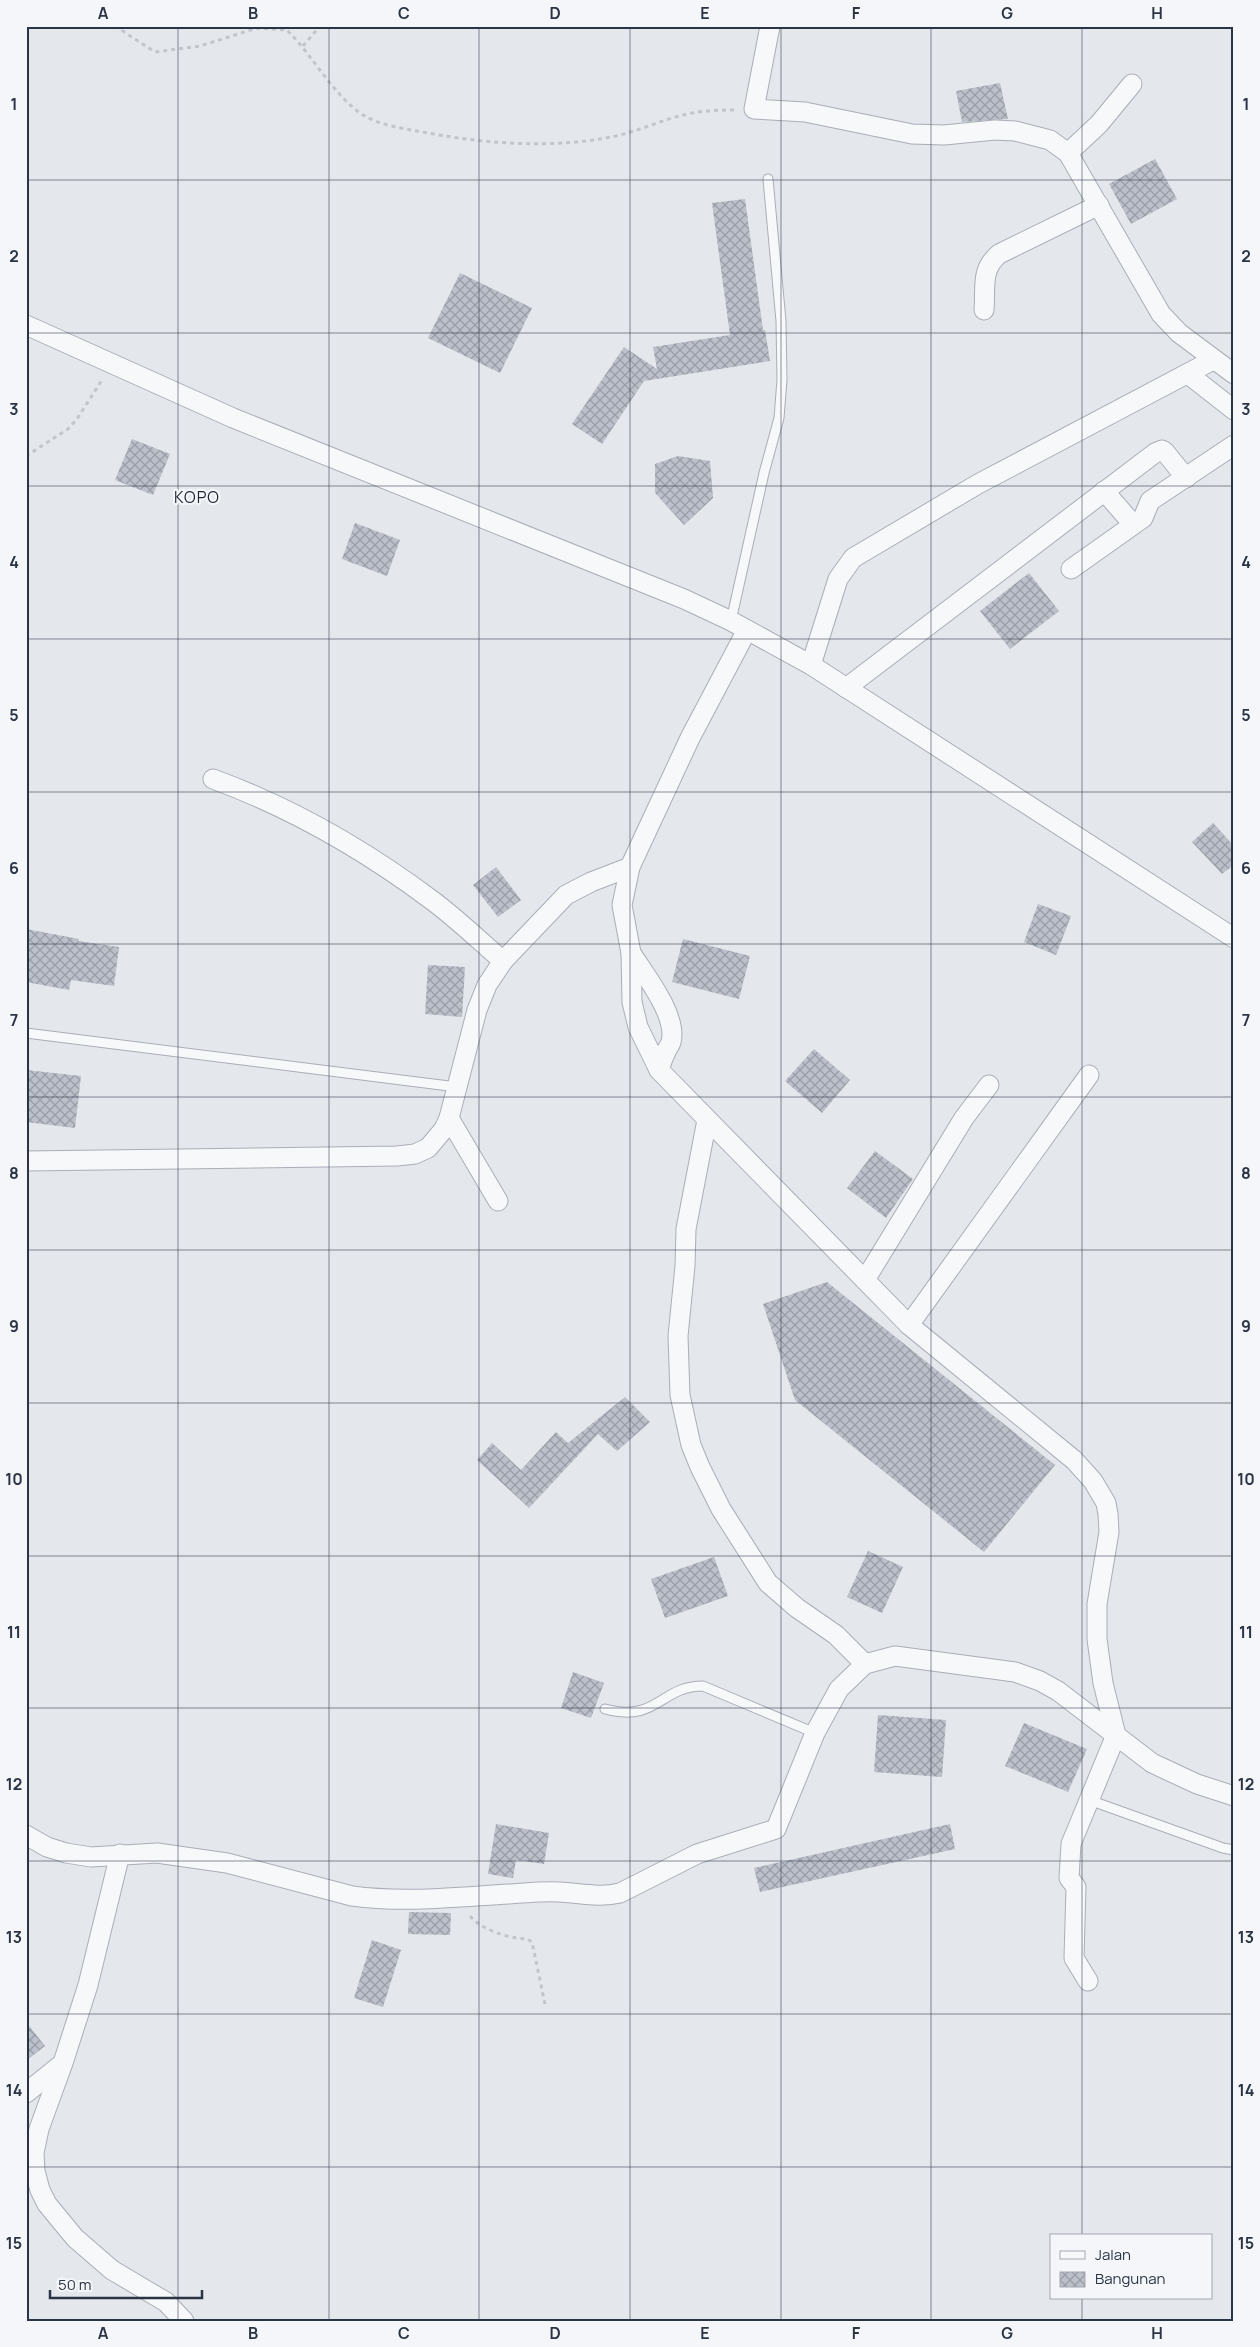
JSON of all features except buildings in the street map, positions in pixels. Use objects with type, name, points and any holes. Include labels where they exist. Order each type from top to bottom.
[{"type":"street","points":[[770,26],[754,110],[805,112],[912,134],[944,135],[995,130],[1015,131],[1050,140],[1068,153],[1161,314],[1179,333],[1234,374]]},
{"type":"street","points":[[1068,153],[1099,124],[1132,84]]},
{"type":"street","points":[[984,310],[986,268],[992,260],[999,254],[1099,204]]},
{"type":"street","points":[[26,325],[112,365],[306,448],[684,599],[739,626],[811,665],[1234,938]]},
{"type":"street","points":[[811,665],[838,579],[853,558],[978,484],[1213,360]]},
{"type":"street","points":[[1188,374],[1234,410]]},
{"type":"street","points":[[1072,569],[1145,516],[1148,503],[1234,444]]},
{"type":"street","points":[[846,688],[1155,453],[1162,450],[1186,478]]},
{"type":"street","points":[[1104,491],[1133,524]]},
{"type":"street","points":[[739,626],[690,738],[630,867],[622,905],[631,953],[634,1014],[641,1035],[660,1070],[707,1120],[909,1326],[1074,1460],[1093,1481],[1106,1503],[1109,1532],[1097,1604],[1097,1639],[1103,1683],[1116,1734],[1071,1844],[1070,1878],[1076,1887],[1074,1958],[1088,1981]]},
{"type":"street","points":[[213,779],[257,795],[295,813],[358,850],[434,902],[503,961]]},
{"type":"street","points":[[26,1161],[397,1156],[414,1154],[428,1148],[444,1129],[449,1118],[477,1010],[487,985],[503,961],[566,895],[591,882],[630,867]]},
{"type":"street","points":[[631,953],[661,1001],[673,1029],[671,1044],[666,1051],[660,1070]]},
{"type":"street","points":[[909,1326],[1089,1075]]},
{"type":"street","points":[[865,1280],[964,1118],[989,1085]]},
{"type":"street","points":[[449,1118],[498,1201]]},
{"type":"street","points":[[707,1120],[686,1229],[685,1266],[678,1336],[680,1395],[692,1445],[700,1467],[721,1509],[768,1583],[797,1608],[836,1635],[865,1664]]},
{"type":"street","points":[[26,1835],[47,1847],[66,1853],[92,1857],[120,1854],[157,1854],[227,1863],[360,1897],[448,1898],[559,1892],[593,1896],[612,1895],[620,1893],[697,1854],[776,1829],[816,1733],[839,1689],[865,1664],[895,1656],[1014,1672],[1040,1681],[1058,1691],[1152,1763],[1197,1784],[1234,1796]]},
{"type":"street","points":[[120,1854],[98,1952],[63,2063],[47,2104],[36,2145],[34,2162],[40,2190],[59,2221],[85,2248],[112,2270],[166,2302],[184,2321]]},
{"type":"street","points":[[26,2092],[63,2063]]},
{"type":"lane","points":[[739,626],[764,473],[779,418],[782,380],[781,321],[768,179]]},
{"type":"lane","points":[[26,1033],[457,1087]]},
{"type":"lane","points":[[605,1709],[622,1713],[640,1712],[683,1689],[703,1686],[816,1733]]},
{"type":"lane","points":[[1089,1800],[1223,1848],[1234,1850]]},
{"type":"path","points":[[115,26],[155,52],[200,46],[257,28],[287,30],[303,46],[330,82],[358,111],[375,121],[458,138],[501,143],[579,142],[608,138],[700,111],[726,110]]},
{"type":"path","points":[[303,46],[320,26]]},
{"type":"path","points":[[26,456],[68,429],[77,419],[112,365]]},
{"type":"path","points":[[448,1898],[468,1911],[476,1923],[503,1934],[527,1939],[532,1942],[545,2004]]},
{"type":"district","name":"KOPO","points":[[197,497]]}]
